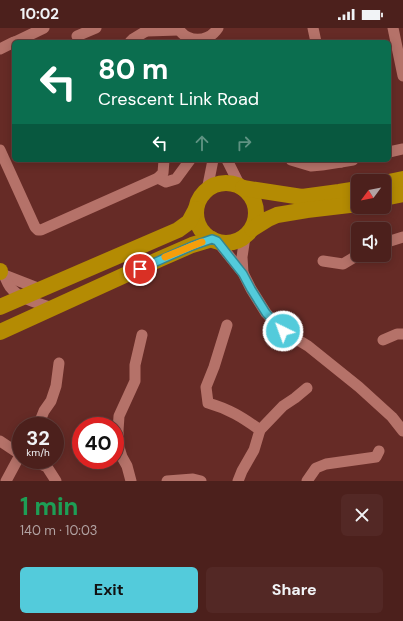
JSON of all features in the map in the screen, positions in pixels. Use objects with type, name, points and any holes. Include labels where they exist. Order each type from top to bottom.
[{"type":"highway","points":[[391,182],[403,179]]},
{"type":"highway","points":[[0,307],[178,230],[189,222],[196,209],[199,199],[211,186],[222,183],[233,183],[242,187],[302,197],[351,190]]},
{"type":"highway","points":[[242,187],[251,195],[256,205],[254,224],[248,233]]},
{"type":"highway","points":[[391,197],[403,194]]},
{"type":"highway","points":[[196,209],[199,226],[208,236],[214,240],[224,243],[233,242],[268,219],[278,215],[351,205]]},
{"type":"highway","points":[[0,332],[165,257],[192,246],[214,240]]},
{"type":"street","points":[[18,40],[44,28]]},
{"type":"street","points":[[77,35],[96,28]]},
{"type":"street","points":[[131,40],[149,29],[178,29],[184,36],[192,40],[209,39],[218,28]]},
{"type":"street","points":[[313,28],[316,40]]},
{"type":"street","points":[[393,28],[403,76]]},
{"type":"street","points":[[0,49],[12,43]]},
{"type":"street","points":[[0,150],[35,227],[38,230],[158,178],[163,173],[164,162]]},
{"type":"street","points":[[391,152],[403,150]]},
{"type":"street","points":[[158,178],[166,182],[176,180],[189,162]]},
{"type":"street","points":[[207,190],[213,162]]},
{"type":"street","points":[[228,162],[242,187]]},
{"type":"street","points":[[298,162],[311,166],[336,162]]},
{"type":"street","points":[[243,274],[242,257],[248,233]]},
{"type":"street","points":[[391,241],[403,237]]},
{"type":"street","points":[[214,240],[243,274],[266,313],[283,331],[308,346],[359,387],[392,417],[403,431]]},
{"type":"street","points":[[323,261],[343,264],[351,259]]},
{"type":"street","points":[[1,272],[40,289]]},
{"type":"street","points":[[1,272],[7,284],[22,297],[53,308]]},
{"type":"street","points":[[227,325],[206,387],[208,403],[221,407],[244,418],[260,430]]},
{"type":"street","points":[[383,340],[397,334],[403,334]]},
{"type":"street","points":[[131,481],[127,466],[119,447],[119,416],[135,381],[135,365],[142,335]]},
{"type":"street","points":[[42,417],[51,400],[56,386],[59,363]]},
{"type":"street","points":[[238,481],[254,450],[260,430],[283,406],[307,388]]},
{"type":"street","points":[[0,440],[12,449]]},
{"type":"street","points":[[307,481],[316,468],[326,464],[376,457],[379,451]]},
{"type":"street","points":[[6,481],[12,469]]},
{"type":"street","points":[[48,469],[56,481]]},
{"type":"street","points":[[167,481],[193,479],[201,481]]},
{"type":"slow traffic","points":[[165,257],[202,242]]},
{"type":"route","points":[[140,269],[192,246],[212,239],[217,241],[233,259],[266,313],[283,331]]}]
